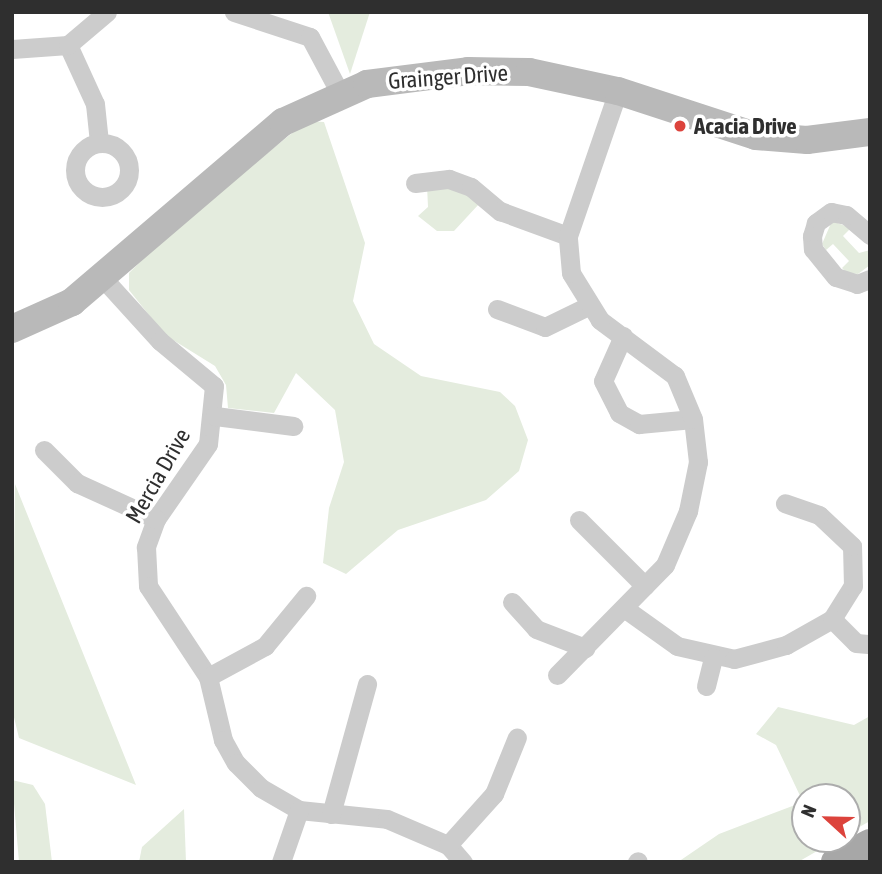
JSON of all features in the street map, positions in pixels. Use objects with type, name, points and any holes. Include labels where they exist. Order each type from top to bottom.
[{"type":"main road","points":[[836,862],[870,844]]},
{"type":"street","points":[[12,49],[68,45],[107,12]]},
{"type":"street","points":[[234,12],[310,37],[341,95]]},
{"type":"street","points":[[68,45],[95,104],[99,141]]},
{"type":"street","name":"Grainger Drive","points":[[12,328],[72,302],[244,151],[341,95],[411,76],[468,71],[529,72],[618,91],[755,136],[807,140],[870,132]]},
{"type":"street","points":[[557,675],[665,565],[688,511],[698,462],[694,419],[675,376],[588,306],[571,273],[568,236],[618,91]]},
{"type":"street","points":[[415,184],[449,179],[471,187],[500,211],[568,236]]},
{"type":"street","points":[[870,235],[846,215],[831,212],[816,223],[813,249],[836,277],[858,284],[870,279]]},
{"type":"street","name":"Mercia Drive","points":[[101,276],[160,341],[214,386],[215,416],[208,444],[156,519],[146,547],[148,586],[208,677],[223,740],[236,763],[261,789],[299,810],[387,819],[448,845],[463,862]]},
{"type":"street","points":[[497,309],[545,327],[588,306]]},
{"type":"street","points":[[623,336],[603,381],[619,413],[639,424],[694,419]]},
{"type":"street","points":[[215,416],[293,426]]},
{"type":"street","points":[[44,450],[78,483],[156,519]]},
{"type":"street","points":[[624,608],[677,646],[713,658],[756,656],[832,619],[853,586],[852,546],[819,515],[785,503]]},
{"type":"street","points":[[579,520],[645,586]]},
{"type":"street","points":[[208,677],[265,646],[306,596]]},
{"type":"street","points":[[512,602],[536,629],[585,648]]},
{"type":"street","points":[[832,619],[856,643],[868,644]]},
{"type":"street","points":[[706,686],[713,658]]},
{"type":"street","points":[[331,814],[367,684]]},
{"type":"street","points":[[448,845],[494,794],[517,737]]},
{"type":"street","points":[[281,862],[299,810]]},
{"type":"shaded area","points":[[328,12],[370,12],[350,74]]},
{"type":"shaded area","points":[[307,121],[324,122],[365,243],[353,301],[374,344],[421,376],[500,392],[515,406],[528,440],[519,471],[486,500],[398,530],[346,574],[323,563],[329,508],[344,462],[335,410],[296,373],[274,413],[228,408],[226,385],[215,366],[165,335],[129,290],[129,273],[171,231]]},
{"type":"shaded area","points":[[427,186],[469,191],[479,204],[454,231],[437,231],[418,216],[428,207]]},
{"type":"shaded area","points":[[832,221],[851,228],[843,236],[859,253],[870,250],[870,265],[858,274],[847,273],[842,268],[849,261],[833,244],[826,250],[822,244]]},
{"type":"shaded area","points":[[15,483],[136,785],[19,738],[12,709]]},
{"type":"shaded area","points":[[778,707],[854,725],[870,716],[870,821],[861,826],[861,783],[794,783],[776,745],[756,734]]},
{"type":"shaded area","points":[[12,780],[33,785],[45,804],[52,862],[19,862]]},
{"type":"shaded area","points":[[791,807],[791,853],[814,853],[798,862],[678,862],[719,834]]},
{"type":"shaded area","points":[[184,809],[186,862],[139,862],[142,847]]},
{"type":"place","name":"Acacia Drive","points":[[680,126]]}]
